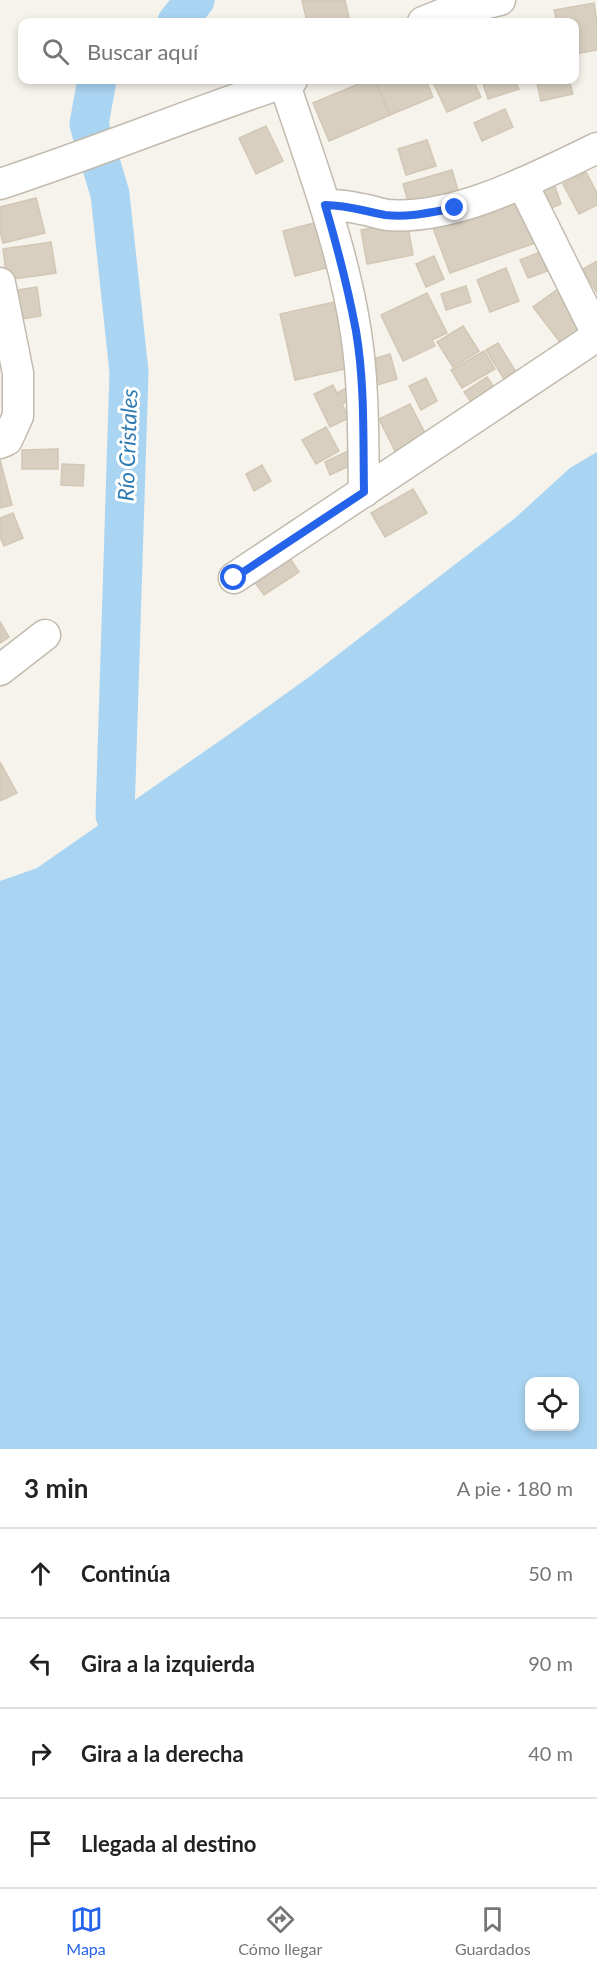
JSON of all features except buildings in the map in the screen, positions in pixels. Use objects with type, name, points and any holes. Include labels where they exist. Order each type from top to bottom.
[{"type":"street","points":[[436,12],[500,0]]},
{"type":"street","points":[[0,184],[279,84]]},
{"type":"street","points":[[289,84],[341,261],[356,332],[363,394],[364,492]]},
{"type":"street","points":[[325,205],[344,205],[387,215],[421,214],[455,208],[522,183],[597,148]]},
{"type":"street","points":[[234,578],[597,335],[522,183]]},
{"type":"street","points":[[0,283],[18,374],[18,416],[4,441]]},
{"type":"street","points":[[0,670],[45,635]]},
{"type":"water","points":[[597,452],[597,1449],[0,1449],[0,881],[37,868],[228,735],[309,677],[514,519],[570,468]]},
{"type":"waterway","name":"Río Cristales","points":[[180,18],[195,0]]},
{"type":"waterway","name":"Río Cristales","points":[[96,84],[89,124],[110,194],[129,372],[115,815]]},
{"type":"route","points":[[234,578],[364,492],[363,394],[356,332],[341,261],[325,205],[344,205],[387,215],[421,214],[455,208]]}]
